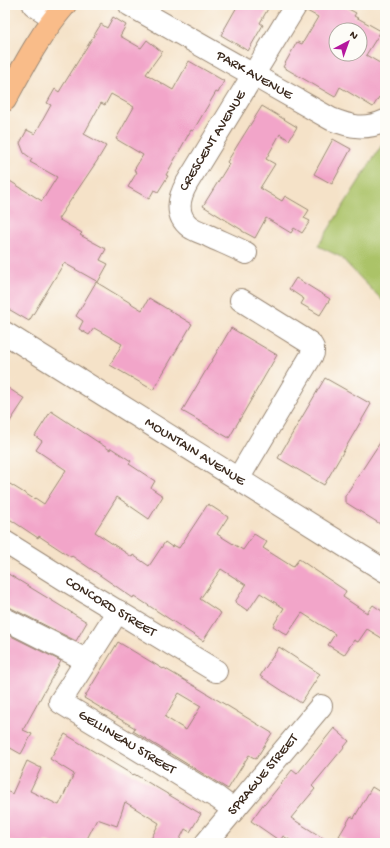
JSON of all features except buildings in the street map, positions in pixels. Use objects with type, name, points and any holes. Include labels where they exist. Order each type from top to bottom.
[{"type":"main road","points":[[5,100],[40,38],[59,11]]},
{"type":"street","points":[[34,5],[59,11]]},
{"type":"street","name":"PARK AVENUE","points":[[130,5],[326,116],[341,123],[357,127],[365,127],[385,121]]},
{"type":"street","name":"CRESCENT AVENUE","points":[[246,253],[186,223],[182,218],[179,208],[180,197],[187,182],[296,5]]},
{"type":"street","points":[[238,479],[313,353],[313,348],[310,343],[241,300]]},
{"type":"street","name":"MOUNTAIN AVENUE","points":[[5,333],[385,571]]},
{"type":"street","name":"CONCORD STREET","points":[[5,542],[216,671]]},
{"type":"street","points":[[5,619],[86,660],[118,611]]},
{"type":"street","name":"GELLINEAU STREET","points":[[86,660],[60,702],[218,798],[234,810]]},
{"type":"street","name":"SPRAGUE STREET","points":[[206,843],[321,706]]},
{"type":"green space","points":[[385,140],[385,303],[341,257],[318,246]]}]
